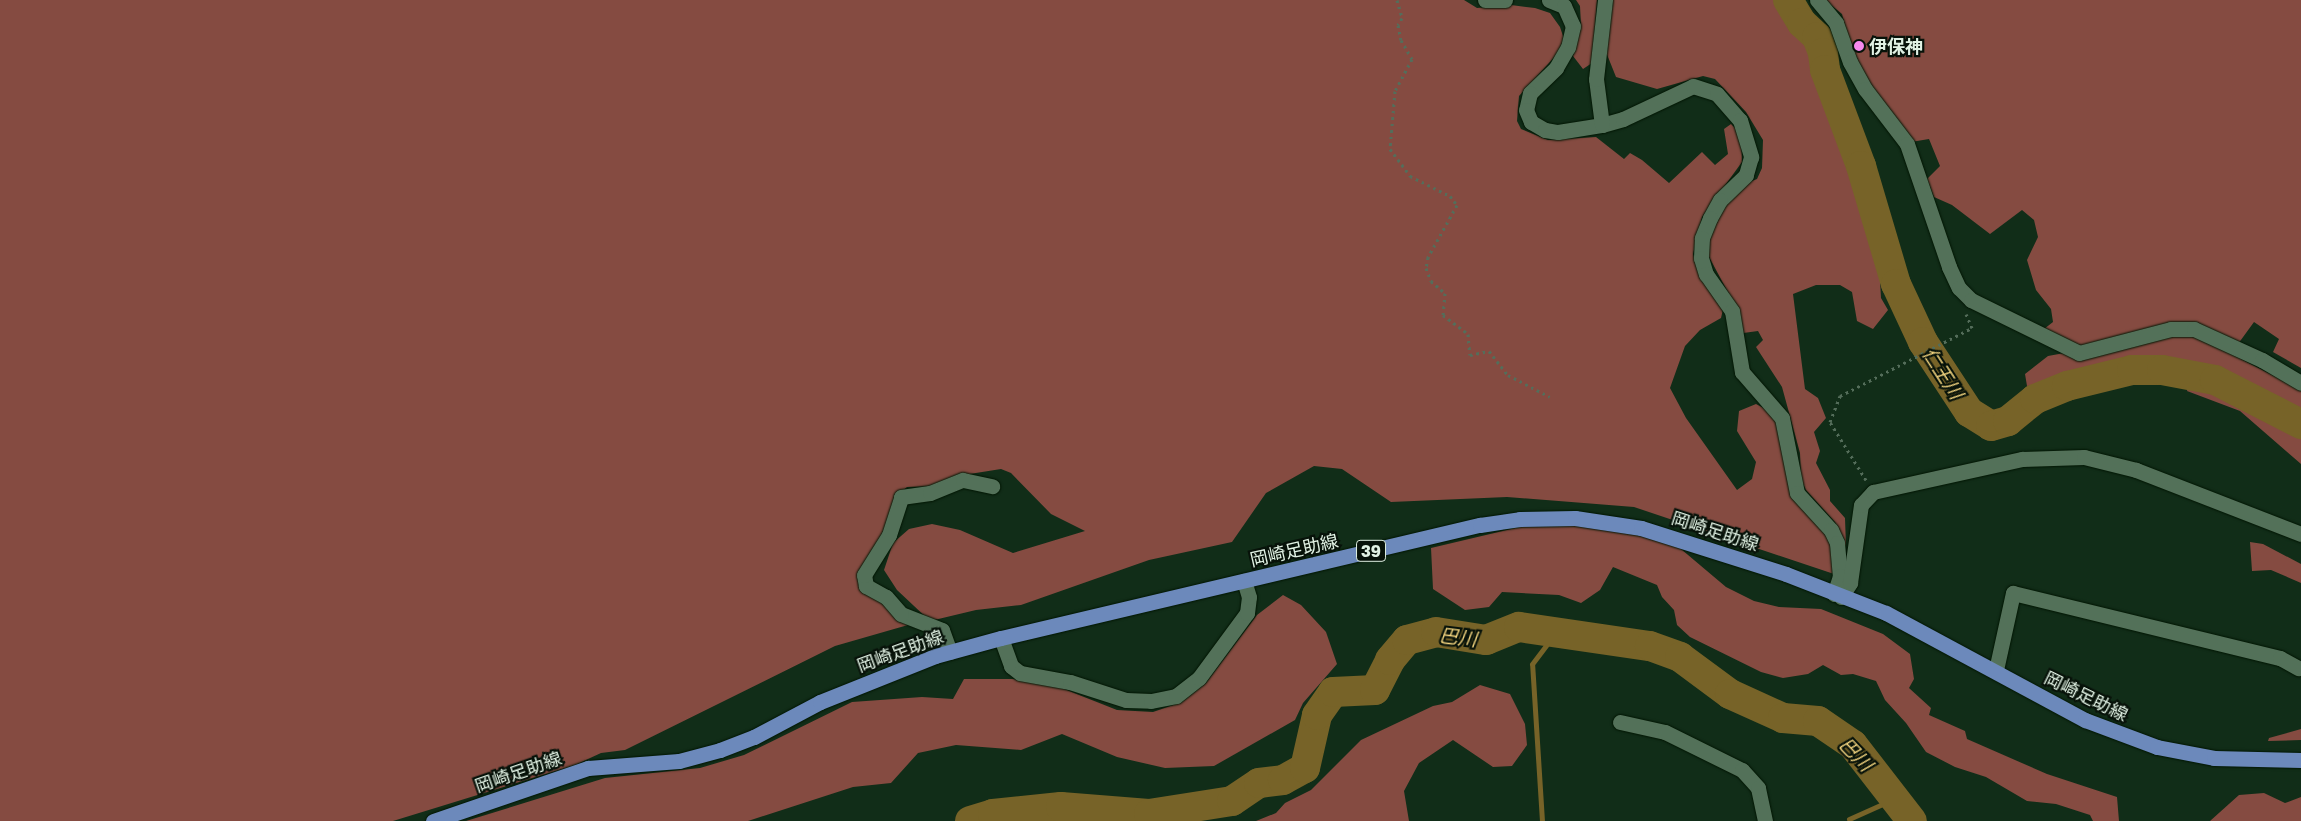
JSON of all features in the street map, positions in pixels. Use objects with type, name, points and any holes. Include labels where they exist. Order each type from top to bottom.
[{"type":"main road","name":"岡崎足助線","points":[[433,821],[588,768],[679,761],[720,750],[754,737],[820,702],[950,652],[1001,638],[1480,525],[1520,519],[1575,518],[1641,528],[1707,546],[1886,613],[1996,670],[2085,720],[2157,747],[2214,758],[2301,760]]},
{"type":"street","points":[[1485,0],[1505,0]]},
{"type":"street","points":[[1549,0],[1564,6],[1573,26],[1568,47],[1556,68],[1530,93],[1526,110],[1531,122],[1545,130],[1558,132],[1602,125],[1623,119],[1693,86],[1717,94],[1740,120],[1751,157],[1746,175],[1720,200],[1710,218],[1702,238],[1701,258],[1706,274],[1732,311],[1742,372],[1782,418],[1797,493],[1831,530],[1837,543],[1840,576],[1837,595]]},
{"type":"street","points":[[1602,125],[1596,79],[1605,0]]},
{"type":"street","points":[[1817,0],[1836,23],[1850,62],[1865,89],[1907,144],[1949,267],[1964,294],[1971,300],[2079,353],[2171,329],[2194,329],[2262,360],[2301,383]]},
{"type":"street","points":[[1837,595],[1850,583],[1861,505],[1873,492],[2022,459],[2084,457],[2136,470],[2194,490],[2301,534]]},
{"type":"street","points":[[950,652],[942,630],[901,614],[886,597],[866,586],[864,575],[889,534],[901,497],[930,493],[963,480],[992,486]]},
{"type":"street","points":[[1001,638],[1011,666],[1020,673],[1070,682],[1126,700],[1151,701],[1176,696],[1199,678],[1248,613],[1249,597],[1244,581]]},
{"type":"street","points":[[1996,670],[2013,593],[2280,658],[2298,668]]},
{"type":"street","points":[[1620,722],[1665,732],[1742,770],[1758,788],[1765,821]]},
{"type":"path","points":[[1397,0],[1402,18],[1398,25],[1401,40],[1412,59],[1395,91],[1390,149],[1410,176],[1450,196],[1457,205],[1428,257],[1426,268],[1431,281],[1445,293],[1444,315],[1468,334],[1470,355],[1489,351],[1508,375],[1550,397]]},
{"type":"path","points":[[1873,492],[1830,422],[1840,396],[1901,362],[1972,328],[1965,312],[1964,294]]},
{"type":"shaded area","points":[[0,0],[1464,0],[1477,8],[1511,5],[1535,8],[1550,13],[1560,27],[1564,39],[1558,53],[1519,96],[1517,121],[1521,129],[1548,140],[1596,137],[1624,159],[1630,153],[1642,160],[1669,183],[1702,152],[1715,165],[1728,154],[1724,129],[1731,124],[1741,134],[1742,162],[1702,217],[1693,254],[1700,277],[1724,305],[1721,318],[1700,330],[1685,346],[1670,388],[1686,418],[1737,490],[1752,479],[1756,462],[1737,431],[1739,411],[1756,404],[1775,414],[1788,475],[1834,540],[1834,574],[1634,507],[1507,497],[1391,502],[1342,469],[1314,466],[1266,493],[1232,542],[1149,560],[1021,605],[976,610],[930,621],[897,590],[884,570],[893,543],[909,529],[932,524],[960,530],[1013,553],[1085,531],[1051,514],[1011,473],[1001,469],[957,476],[939,486],[907,487],[896,496],[886,527],[862,571],[892,611],[908,625],[835,646],[625,750],[601,753],[575,765],[393,821],[0,821]]},
{"type":"shaded area","points":[[1576,0],[1597,0],[1592,63],[1583,69],[1573,56],[1581,25],[1580,6]]},
{"type":"shaded area","points":[[1613,0],[1782,0],[1818,56],[1819,79],[1854,164],[1863,214],[1879,262],[1881,298],[1888,310],[1873,329],[1857,321],[1852,292],[1840,285],[1816,285],[1793,294],[1805,389],[1818,398],[1826,418],[1814,432],[1820,451],[1816,463],[1830,490],[1830,501],[1845,518],[1846,546],[1835,522],[1806,490],[1801,479],[1800,453],[1782,387],[1756,347],[1763,340],[1758,331],[1736,334],[1739,313],[1707,253],[1713,219],[1742,185],[1757,179],[1762,168],[1763,140],[1746,112],[1715,79],[1703,76],[1657,89],[1616,77],[1606,52]]},
{"type":"shaded area","points":[[1825,0],[2301,0],[2301,368],[2273,352],[2279,339],[2254,322],[2238,344],[2195,324],[2076,347],[2044,329],[2053,322],[2051,309],[2036,290],[2027,260],[2038,237],[2034,220],[2022,210],[1990,234],[1952,205],[1934,197],[1927,179],[1940,166],[1929,139],[1911,142],[1886,110],[1852,53],[1842,14]]},
{"type":"shaded area","points":[[2174,333],[2196,336],[2301,390],[2301,415],[2207,372],[2180,365],[2155,363],[2084,371],[2061,383],[2027,386],[2025,374],[2048,356]]},
{"type":"shaded area","points":[[2189,383],[2201,384],[2301,431],[2301,464],[2240,411],[2187,391]]},
{"type":"shaded area","points":[[1586,519],[1675,544],[1726,587],[1754,601],[1779,607],[1821,609],[1883,634],[1910,654],[1914,679],[1909,688],[1931,708],[1929,715],[1965,731],[1967,739],[2047,774],[2117,797],[2119,821],[2093,821],[2090,815],[2056,804],[2027,801],[1986,777],[1955,767],[1926,752],[1906,723],[1885,700],[1876,681],[1853,674],[1841,675],[1823,665],[1808,674],[1783,678],[1761,672],[1690,637],[1677,625],[1674,610],[1662,597],[1657,585],[1613,567],[1600,590],[1581,603],[1559,595],[1502,592],[1489,607],[1465,610],[1433,589],[1431,548],[1528,525]]},
{"type":"shaded area","points":[[2250,542],[2263,544],[2301,564],[2301,583],[2271,570],[2252,571]]},
{"type":"shaded area","points":[[1283,595],[1301,605],[1326,632],[1337,664],[1303,703],[1295,720],[1214,766],[1165,768],[1117,757],[1062,734],[1021,750],[956,745],[918,753],[891,783],[853,787],[748,821],[466,821],[605,778],[700,768],[744,755],[852,702],[922,697],[953,699],[964,679],[1013,679],[1059,687],[1117,710],[1153,712],[1182,702],[1206,683],[1257,615]]},
{"type":"shaded area","points":[[1480,685],[1510,694],[1525,724],[1527,745],[1512,766],[1493,767],[1453,740],[1419,763],[1404,791],[1409,821],[1256,821],[1276,813],[1285,803],[1311,790],[1361,740],[1433,706],[1452,702]]},
{"type":"shaded area","points":[[2301,729],[2301,740],[2268,741],[2269,738]]},
{"type":"shaded area","points":[[2264,793],[2285,803],[2301,797],[2301,821],[2210,821],[2239,795]]},
{"type":"waterway","name":"仁王川","points":[[1788,0],[1802,23],[1817,37],[1823,53],[1825,70],[1861,166],[1896,284],[1923,342],[1969,412],[1991,426],[2008,421],[2035,399],[2067,386],[2132,370],[2162,370],[2215,380],[2301,424]]},
{"type":"waterway","name":"巴川","points":[[970,821],[993,814],[1061,807],[1149,814],[1232,801],[1259,783],[1283,780],[1305,768],[1317,715],[1333,692],[1375,690],[1390,660],[1407,640],[1436,632],[1486,640],[1519,627],[1650,646],[1680,657],[1730,694],[1783,718],[1818,721],[1853,745],[1912,821]]},
{"type":"waterway","points":[[1542,821],[1532,664],[1555,634]]},
{"type":"waterway","points":[[1849,819],[1894,799]]},
{"type":"place","name":"伊保神","points":[[1859,46]]}]
